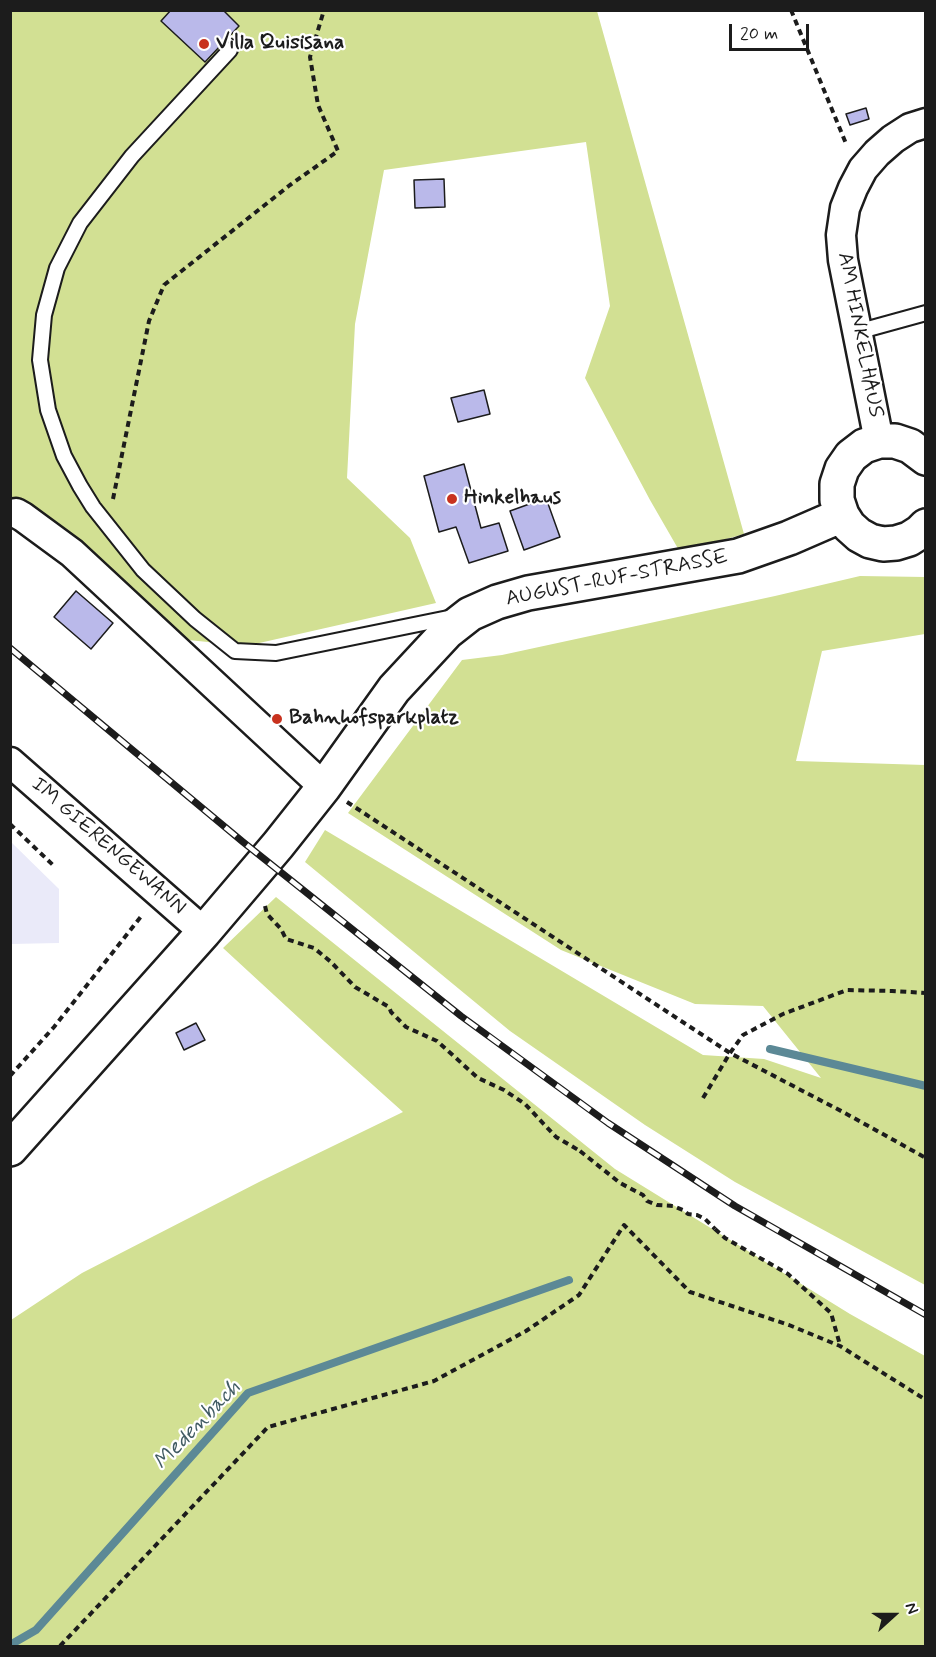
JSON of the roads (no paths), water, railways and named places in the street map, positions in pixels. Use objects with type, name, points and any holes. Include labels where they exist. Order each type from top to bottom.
[{"type":"main road","points":[[926,458],[910,446],[895,441],[879,441],[864,446],[851,456],[842,469],[837,484],[837,500],[842,515],[849,526],[870,541],[883,544],[896,543],[909,539],[926,526]]},
{"type":"main road","name":"AUGUST-RUF-STRASSE","points":[[10,1149],[262,865],[324,787],[394,689],[447,632],[470,614],[497,602],[528,593],[738,556],[789,538],[842,515]]},
{"type":"street","name":"AM HINKELHAUS","points":[[879,441],[843,260],[841,236],[845,208],[852,188],[863,169],[877,153],[910,128],[926,123]]},
{"type":"street","points":[[16,513],[72,553],[324,787]]},
{"type":"street","name":"IM GIERENGEWANN","points":[[10,762],[204,932]]},
{"type":"lane","points":[[230,50],[132,156],[80,223],[57,268],[44,315],[40,360],[48,410],[70,466],[80,486],[107,526],[143,570],[195,620],[235,651],[276,652],[470,614]]},
{"type":"lane","points":[[857,332],[926,313]]},
{"type":"waterway","name":"Medenbach","points":[[770,1049],[926,1086]]},
{"type":"waterway","name":"Medenbach","points":[[10,1645],[36,1630],[248,1393],[569,1280]]},
{"type":"railway","points":[[10,648],[243,842],[461,1016],[608,1123],[735,1206],[926,1315]]},
{"type":"place","name":"Villa Quisisana","points":[[204,44]]},
{"type":"place","name":"Hinkelhaus","points":[[452,499]]},
{"type":"place","name":"Bahnhofsparkplatz","points":[[277,719]]}]
